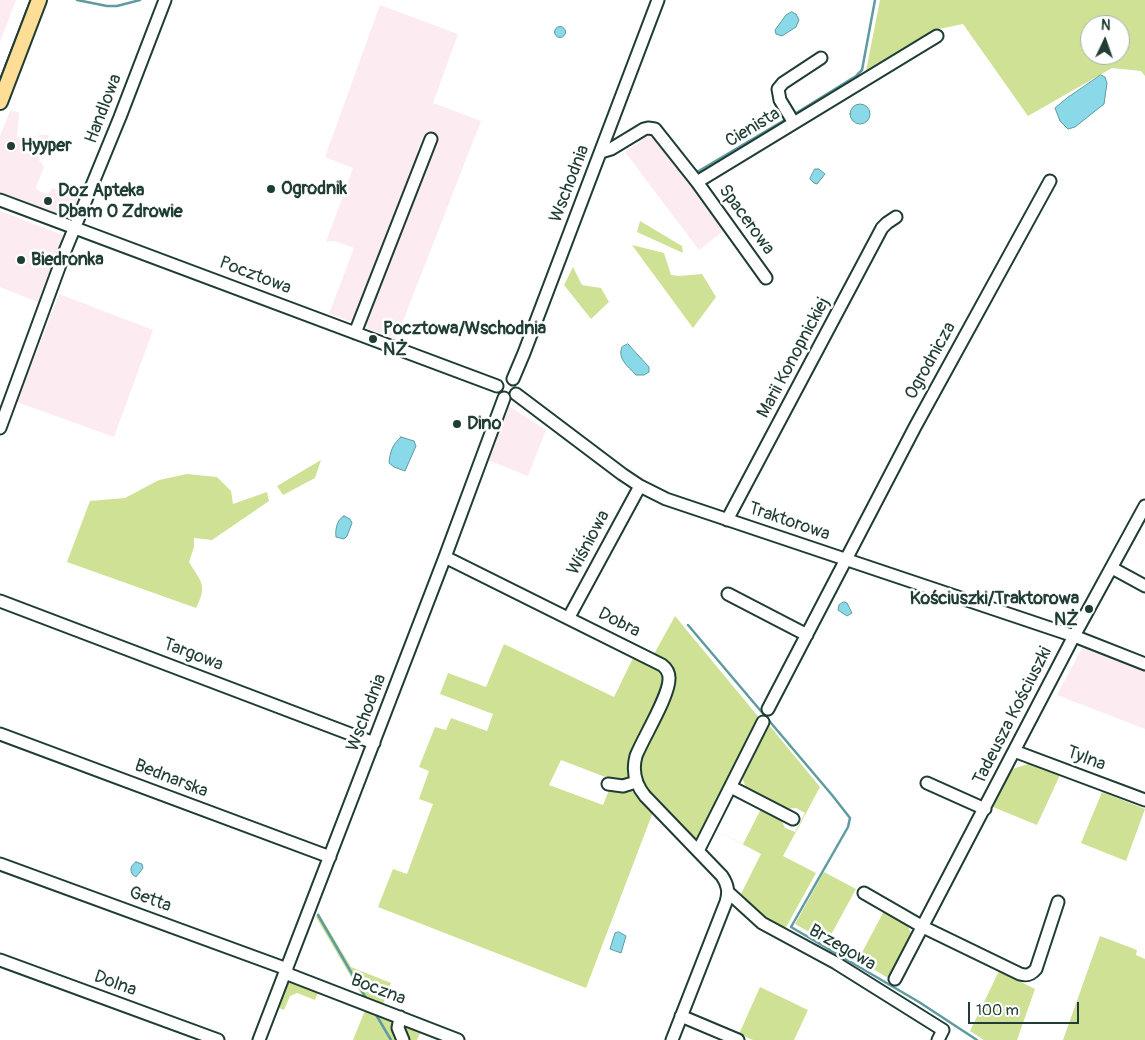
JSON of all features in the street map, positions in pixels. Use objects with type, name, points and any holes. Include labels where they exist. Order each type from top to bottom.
[{"type":"main road","points":[[0,102],[39,0]]},
{"type":"street","name":"Handlowa","points":[[0,428],[75,227],[165,0]]},
{"type":"street","name":"Wschodnia","points":[[513,379],[658,0]]},
{"type":"street","name":"Cienista","points":[[697,182],[937,36]]},
{"type":"street","points":[[794,123],[780,100],[778,89],[783,83],[821,58]]},
{"type":"street","points":[[601,152],[612,149],[644,128],[652,128],[658,132],[697,182]]},
{"type":"street","points":[[355,333],[431,139]]},
{"type":"street","name":"Ogrodnicza","points":[[768,709],[915,427],[1050,181]]},
{"type":"street","name":"Spacerowa","points":[[697,182],[766,278]]},
{"type":"street","name":"Pocztowa","points":[[0,200],[497,386]]},
{"type":"street","name":"Marii Konopnickiej","points":[[728,520],[882,228],[896,217]]},
{"type":"street","points":[[503,379],[513,379],[517,385],[516,394],[511,398],[504,398],[498,393],[497,386],[503,379]]},
{"type":"street","name":"Traktorowa","points":[[516,394],[622,474],[640,486],[666,499],[1074,636],[1145,664]]},
{"type":"street","name":"Wschodnia","points":[[260,1040],[504,398]]},
{"type":"street","name":"Wiśniowa","points":[[568,617],[640,486]]},
{"type":"street","name":"Tadeusza Kościuszki","points":[[895,979],[1074,636],[1112,568],[1141,524],[1145,506]]},
{"type":"street","name":"Dobra","points":[[445,557],[662,665],[668,673],[669,682],[665,695],[636,756],[634,771],[636,782]]},
{"type":"street","points":[[1112,568],[1145,586]]},
{"type":"street","points":[[728,594],[807,635]]},
{"type":"street","name":"Targowa","points":[[0,600],[374,743]]},
{"type":"street","points":[[698,851],[763,722]]},
{"type":"street","name":"Bednarska","points":[[0,734],[330,857]]},
{"type":"street","name":"Tylna","points":[[1014,751],[1145,800]]},
{"type":"street","points":[[608,784],[623,786],[636,782],[644,796],[722,876],[726,883],[728,892],[726,902],[672,1040]]},
{"type":"street","points":[[927,783],[985,809]]},
{"type":"street","points":[[731,787],[793,819]]},
{"type":"street","name":"Getta","points":[[0,864],[286,971]]},
{"type":"street","name":"Brzegowa","points":[[728,892],[762,923],[836,963],[941,1035]]},
{"type":"street","points":[[864,893],[922,927],[1020,974],[1029,975],[1036,970],[1058,902]]},
{"type":"street","name":"Dolna","points":[[0,960],[218,1040]]},
{"type":"street","name":"Boczna","points":[[286,971],[458,1040]]},
{"type":"street","points":[[681,1016],[738,1040]]},
{"type":"street","points":[[400,1017],[398,1028],[403,1040]]},
{"type":"shaded area","points":[[0,0],[16,0],[0,42]]},
{"type":"shaded area","points":[[380,5],[458,34],[433,103],[481,121],[396,339],[368,329],[364,320],[386,262],[437,141],[423,136],[412,174],[357,318],[349,321],[329,314],[354,248],[335,241],[326,242],[353,168],[325,157]]},
{"type":"shaded area","points":[[10,111],[19,112],[17,137],[38,145],[39,135],[49,135],[39,160],[44,167],[36,187],[37,190],[46,194],[52,188],[81,199],[70,218],[0,192],[0,136]]},
{"type":"shaded area","points":[[646,131],[653,133],[726,229],[699,250],[625,152],[639,143],[635,138]]},
{"type":"shaded area","points":[[0,211],[63,235],[40,303],[0,287]]},
{"type":"shaded area","points":[[59,294],[153,330],[114,437],[17,402]]},
{"type":"shaded area","points":[[509,406],[546,430],[528,476],[488,460]]},
{"type":"shaded area","points":[[1083,646],[1145,671],[1145,729],[1057,695]]},
{"type":"green space","points":[[880,0],[1145,0],[1145,76],[1141,71],[1112,68],[1028,116],[963,24],[934,30],[866,71]]},
{"type":"green space","points":[[640,221],[682,246],[683,253],[637,232]]},
{"type":"green space","points":[[632,245],[664,253],[671,275],[702,274],[716,297],[693,328]]},
{"type":"green space","points":[[573,267],[582,285],[601,288],[609,302],[591,319],[564,285]]},
{"type":"green space","points":[[321,460],[315,478],[283,495],[277,486]]},
{"type":"green space","points":[[187,474],[217,477],[231,491],[233,504],[267,492],[269,501],[212,540],[194,538],[194,547],[189,562],[202,584],[202,594],[196,608],[67,562],[90,501],[125,498],[159,480]]},
{"type":"green space","points":[[675,616],[761,720],[700,840],[693,838],[650,798],[640,785],[638,763],[671,687],[653,656]]},
{"type":"green space","points":[[504,644],[614,697],[635,654],[657,668],[665,682],[630,765],[629,781],[613,780],[561,760],[549,785],[603,805],[609,790],[630,789],[653,812],[586,988],[378,907],[393,869],[407,874],[433,804],[419,799],[429,771],[419,767],[435,727],[446,730],[451,718],[487,731],[493,714],[440,694],[448,673],[486,687]]},
{"type":"green space","points":[[769,725],[820,787],[783,856],[816,873],[785,929],[767,919],[741,894],[761,854],[716,830],[743,844],[761,809],[781,819],[785,828],[795,832],[805,813],[796,808],[786,809],[746,788],[742,777]]},
{"type":"green space","points":[[1031,763],[1060,775],[1037,825],[993,807],[1012,769]]},
{"type":"green space","points":[[1102,792],[1145,809],[1126,861],[1081,843]]},
{"type":"green space","points":[[824,872],[856,889],[827,942],[795,924]]},
{"type":"green space","points":[[884,911],[908,926],[911,934],[888,978],[858,960]]},
{"type":"green space","points":[[318,912],[351,967],[391,983],[383,1004],[399,1011],[398,1013],[364,999],[316,917]]},
{"type":"green space","points":[[1100,936],[1137,950],[1136,955],[1145,959],[1145,1040],[1063,1040]]},
{"type":"green space","points":[[999,971],[1035,989],[1017,1040],[984,1040],[970,1031]]},
{"type":"green space","points":[[293,980],[319,990],[315,1000],[297,993],[290,996],[284,1010],[279,1008],[289,982]]},
{"type":"green space","points":[[760,987],[808,1010],[794,1040],[753,1040],[739,1034]]},
{"type":"green space","points":[[366,1008],[390,1016],[399,1040],[353,1040]]},
{"type":"green space","points":[[404,1024],[422,1029],[417,1040],[406,1040],[402,1030]]},
{"type":"water","points":[[792,12],[796,14],[799,20],[796,27],[782,36],[776,34],[775,30],[786,15]]},
{"type":"water","points":[[560,26],[566,32],[560,38],[554,32]]},
{"type":"water","points":[[1101,75],[1105,77],[1107,83],[1104,104],[1075,127],[1068,129],[1060,121],[1055,108]]},
{"type":"water","points":[[860,104],[867,107],[870,114],[867,121],[860,124],[853,121],[850,114],[853,107]]},
{"type":"water","points":[[815,169],[819,169],[825,174],[817,184],[810,179]]},
{"type":"water","points":[[628,344],[649,367],[649,372],[644,375],[636,375],[624,362],[621,351],[622,347]]},
{"type":"water","points":[[401,437],[414,441],[416,446],[405,471],[389,463],[392,449]]},
{"type":"water","points":[[344,516],[350,519],[352,523],[344,539],[336,537],[336,528],[338,522]]},
{"type":"water","points":[[844,602],[847,603],[852,613],[847,616],[838,610],[839,605]]},
{"type":"water","points":[[136,862],[142,864],[143,868],[136,877],[131,869]]},
{"type":"water","points":[[619,932],[626,936],[621,953],[610,949],[615,933]]},
{"type":"waterway","points":[[77,0],[107,6],[117,6],[140,0]]},
{"type":"waterway","points":[[793,115],[856,76],[862,70],[875,0]]},
{"type":"waterway","points":[[697,172],[788,118]]},
{"type":"waterway","points":[[688,625],[850,818],[848,827],[791,927],[919,1002],[977,1040]]},
{"type":"waterway","points":[[318,915],[366,998]]},
{"type":"waterway","points":[[375,1013],[391,1040]]},
{"type":"tram line","points":[[0,78],[30,0]]},
{"type":"place","name":"Hyyper","points":[[11,146]]},
{"type":"place","name":"Ogrodnik","points":[[271,189]]},
{"type":"place","name":"Doz Apteka Dbam O Zdrowie","points":[[48,201]]},
{"type":"place","name":"Biedronka","points":[[21,260]]},
{"type":"place","name":"Pocztowa/Wschodnia NŻ","points":[[373,339]]},
{"type":"place","name":"Dino","points":[[457,424]]},
{"type":"place","name":"Kościuszki/Traktorowa NŻ","points":[[1089,609]]}]
